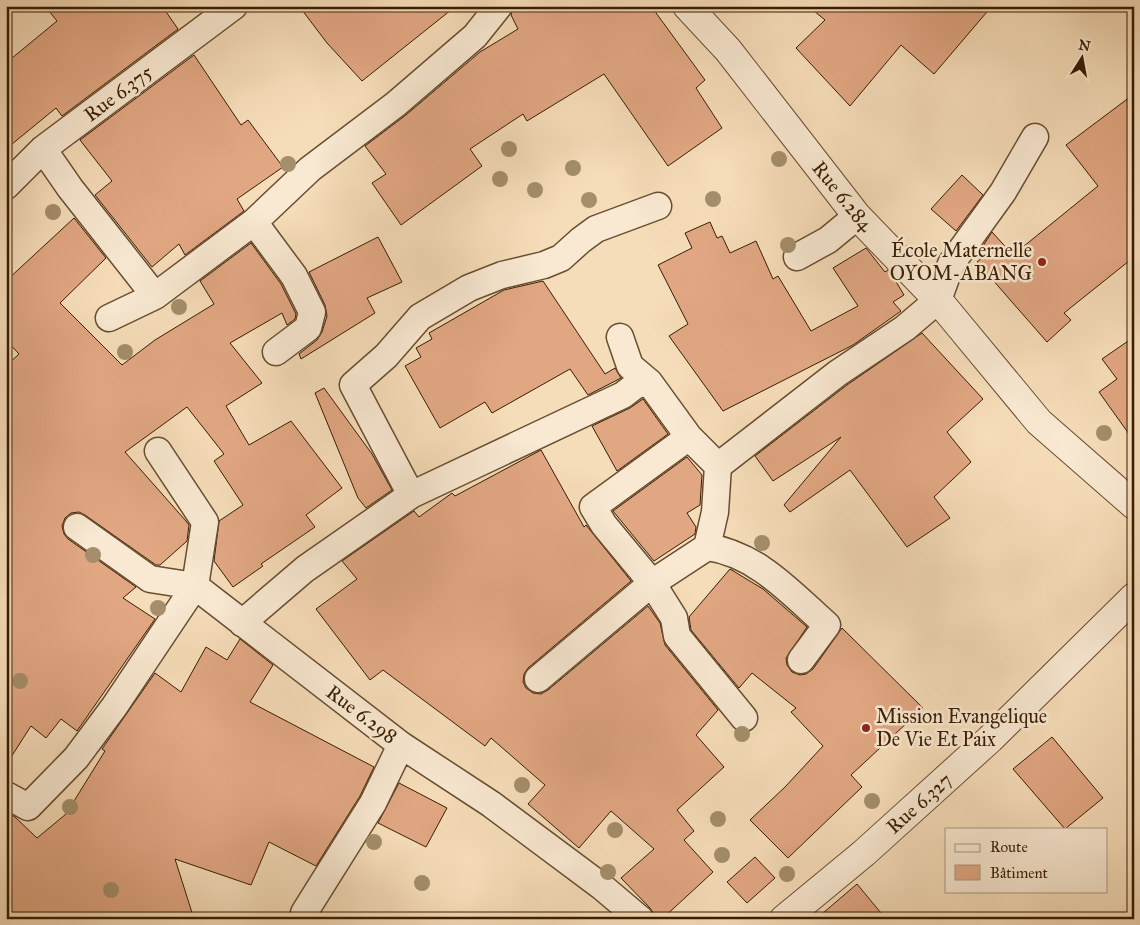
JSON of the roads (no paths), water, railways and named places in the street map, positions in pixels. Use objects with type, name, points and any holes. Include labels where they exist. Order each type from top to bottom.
[{"type":"street","name":"Rue 6.375","points":[[6,186],[43,149],[234,6]]},
{"type":"street","points":[[109,318],[155,296],[254,222],[310,169],[396,104],[475,36],[499,6]]},
{"type":"street","name":"Rue 6.284","points":[[687,6],[728,50],[857,216],[938,300],[1039,422],[1134,505]]},
{"type":"street","points":[[707,547],[715,512],[718,466],[838,373],[905,328],[938,300],[951,264],[1003,192],[1035,137]]},
{"type":"street","points":[[43,149],[70,188],[155,296]]},
{"type":"street","points":[[411,495],[353,384],[386,356],[420,317],[469,288],[502,275],[544,265],[561,258],[596,229],[658,206]]},
{"type":"street","points":[[797,258],[828,240],[857,216]]},
{"type":"street","points":[[254,222],[294,276],[312,312],[308,328],[276,352]]},
{"type":"street","points":[[620,337],[630,366],[649,382],[689,437],[718,466]]},
{"type":"street","points":[[242,623],[305,568],[411,495],[623,395],[636,385],[649,382]]},
{"type":"street","points":[[689,437],[593,507],[604,524],[652,583],[674,618],[677,636],[744,718]]},
{"type":"street","points":[[6,795],[28,807],[76,758],[114,708],[195,586],[205,522],[158,450]]},
{"type":"street","name":"Rue 6.298","points":[[77,527],[150,579],[195,586],[401,745],[491,804],[601,886],[640,919]]},
{"type":"street","points":[[538,679],[652,583],[707,547],[728,550],[754,562],[828,625],[801,660]]},
{"type":"street","name":"Rue 6.327","points":[[784,919],[864,853],[990,740],[1134,597]]},
{"type":"street","points":[[304,913],[373,803],[401,745]]},
{"type":"place","name":"École Maternelle OYOM-ABANG","points":[[1042,262]]},
{"type":"place","name":"Mission Evangelique De Vie Et Paix","points":[[866,728]]}]
